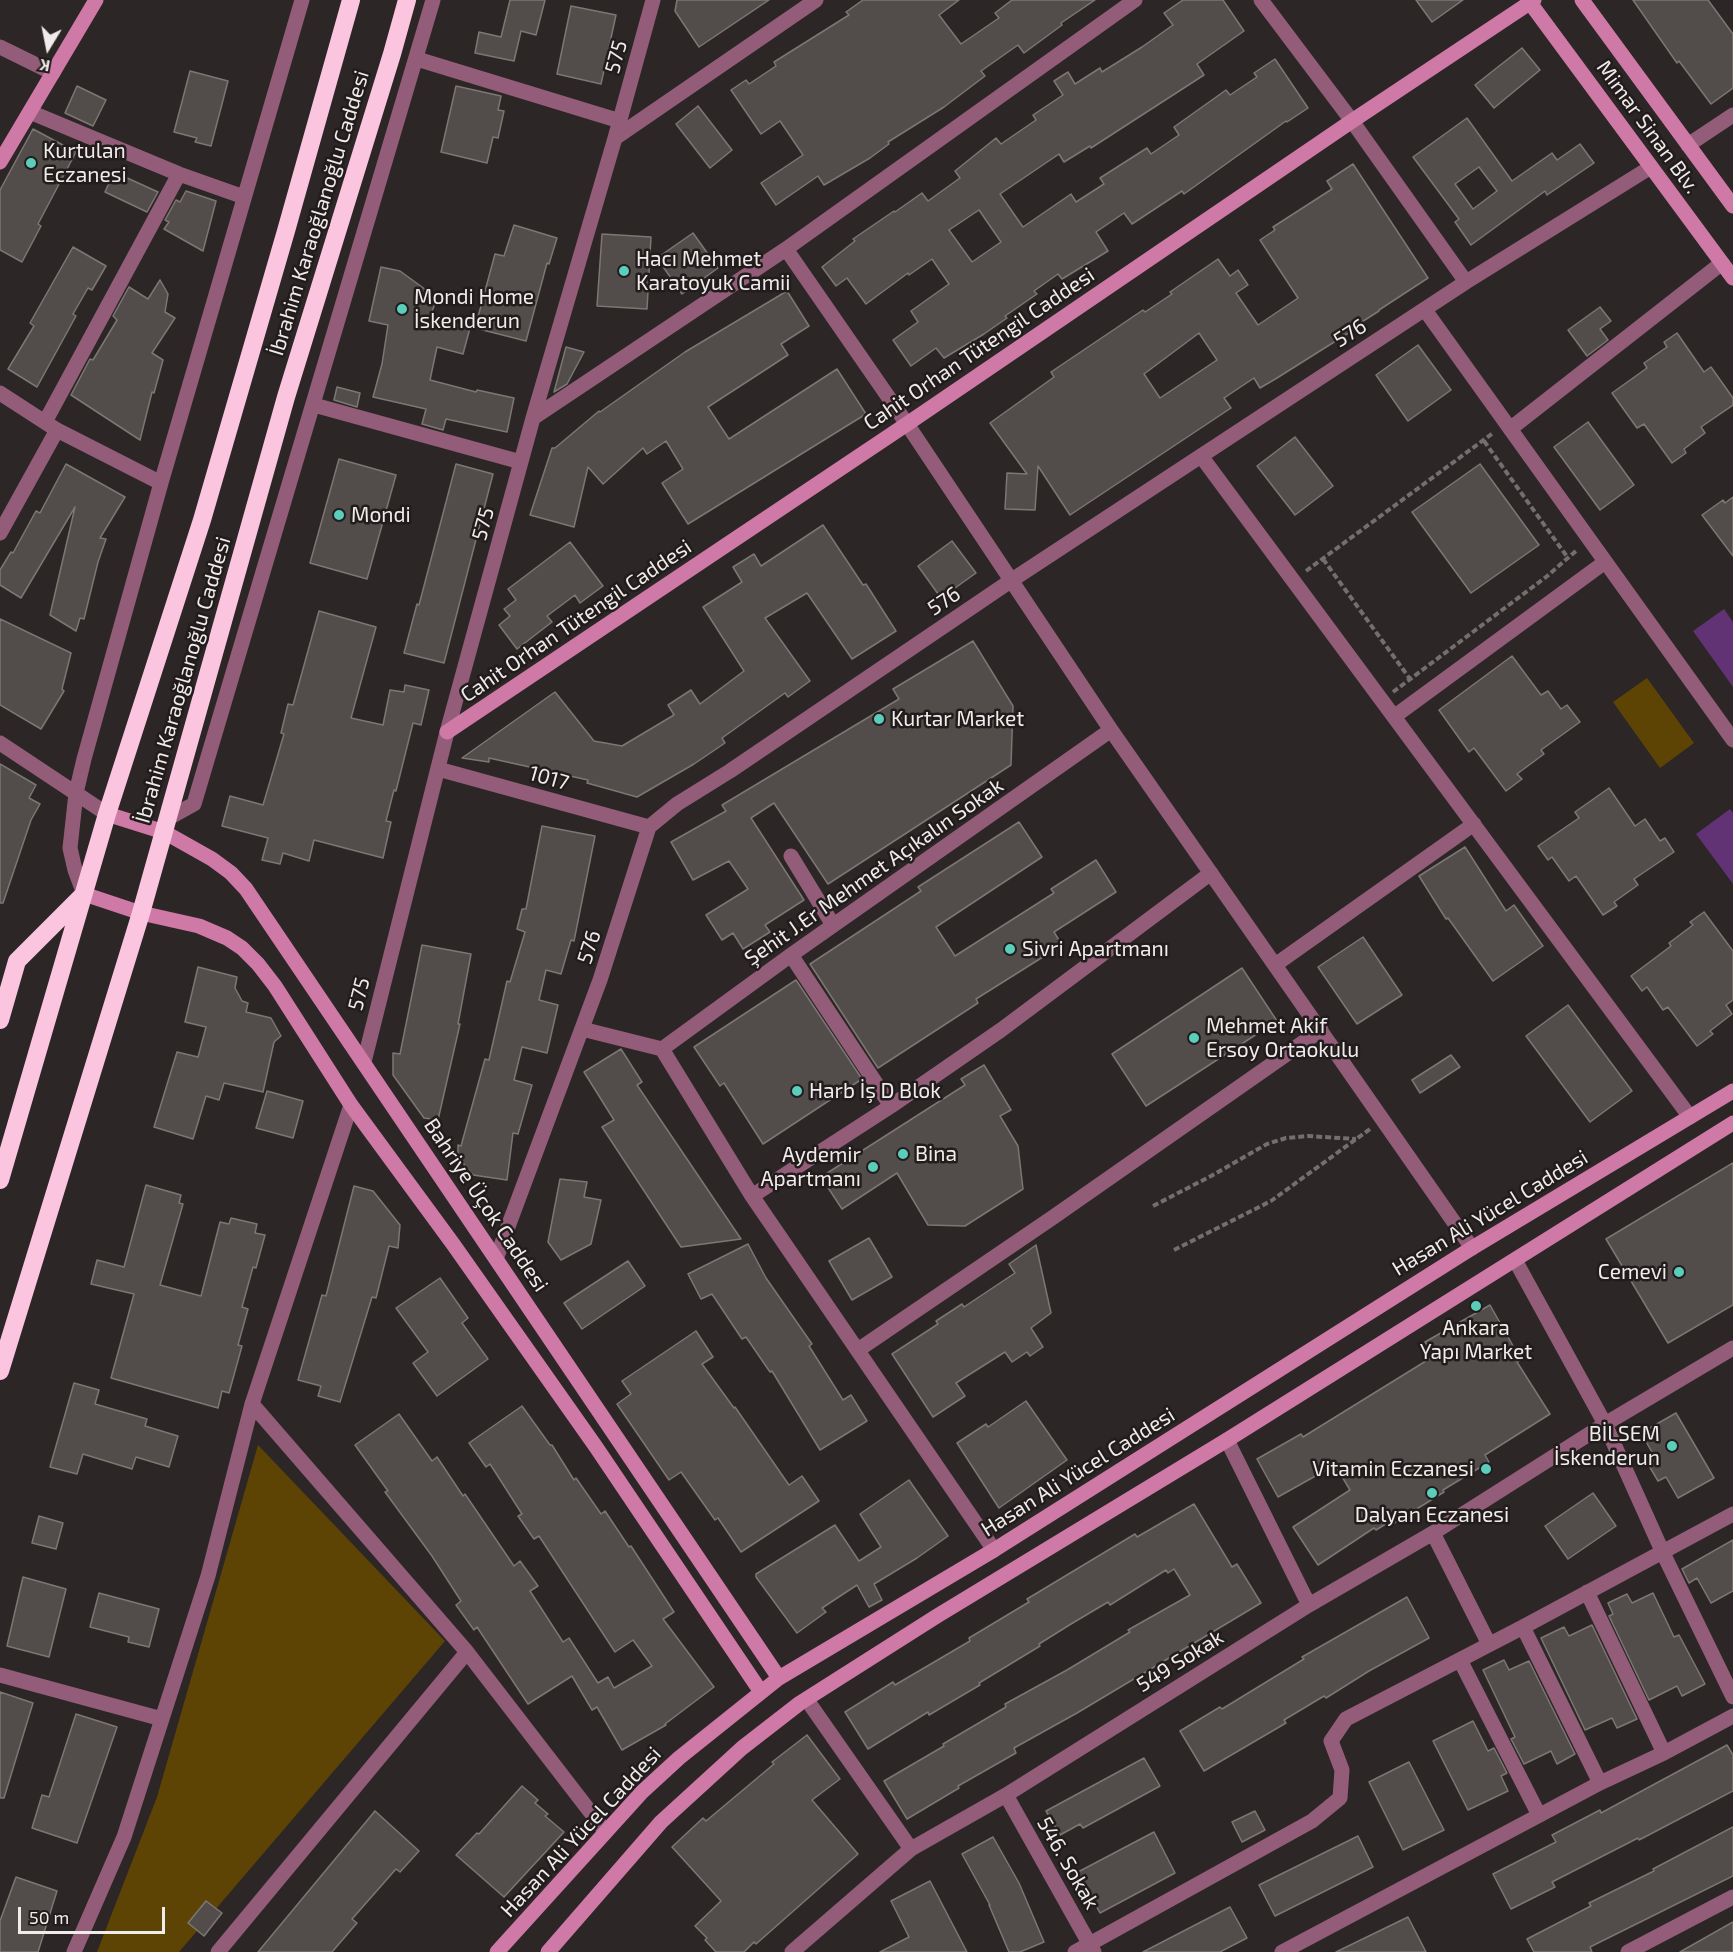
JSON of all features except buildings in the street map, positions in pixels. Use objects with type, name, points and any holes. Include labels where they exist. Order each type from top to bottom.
[{"type":"highway","name":"İbrahim Karaoğlanoğlu Caddesi","points":[[0,1180],[107,814],[202,520],[351,0]]},
{"type":"highway","name":"İbrahim Karaoğlanoğlu Caddesi","points":[[0,1371],[141,913],[286,397],[407,0]]},
{"type":"highway","points":[[0,1020],[17,961],[84,894]]},
{"type":"street","points":[[0,162],[96,0]]},
{"type":"street","points":[[302,0],[160,483],[76,793],[70,848],[75,870],[84,894],[141,913],[199,927],[227,938],[242,948],[258,964],[275,986],[351,1105],[460,1254],[596,1448],[761,1692]]},
{"type":"street","points":[[166,826],[194,804],[433,0]]},
{"type":"street","name":"575","points":[[364,1062],[447,732],[533,418],[653,0]]},
{"type":"street","points":[[615,138],[816,0]]},
{"type":"street","points":[[533,418],[786,249],[1135,0]]},
{"type":"street","points":[[1261,0],[1352,120],[1466,282]]},
{"type":"street","points":[[1582,0],[1733,206]]},
{"type":"street","name":"Cahit Orhan Tütengil Caddesi","points":[[447,732],[907,424],[1352,120],[1531,1]]},
{"type":"street","name":"Mimar Sinan Blv.","points":[[1531,1],[1733,278]]},
{"type":"street","points":[[0,47],[53,73]]},
{"type":"street","points":[[417,59],[620,121]]},
{"type":"street","points":[[30,112],[179,174],[244,197]]},
{"type":"street","points":[[1688,145],[1733,115]]},
{"type":"street","name":"576","points":[[496,1259],[600,980],[649,827],[677,804],[1012,580],[1466,282],[1651,167]]},
{"type":"street","points":[[0,533],[51,426],[179,174]]},
{"type":"street","points":[[786,249],[907,424],[1111,730],[1472,1248]]},
{"type":"street","points":[[1508,427],[1722,263]]},
{"type":"street","points":[[1425,310],[1733,740]]},
{"type":"street","points":[[0,393],[51,426],[160,483]]},
{"type":"street","points":[[314,405],[521,462]]},
{"type":"street","points":[[1201,456],[1690,1117]]},
{"type":"street","points":[[1395,716],[1605,562]]},
{"type":"street","name":"Şehit J.Er Mehmet Açıkalın Sokak","points":[[662,1049],[791,955],[1111,730]]},
{"type":"street","points":[[0,743],[107,814]]},
{"type":"street","name":"1017","points":[[438,769],[649,827]]},
{"type":"street","name":"Bahriye Üçok Caddesi","points":[[107,814],[166,826],[231,873],[246,890],[779,1678]]},
{"type":"street","points":[[1275,965],[1474,824]]},
{"type":"street","points":[[791,856],[833,926]]},
{"type":"street","points":[[752,1196],[891,1106],[1001,1030],[1211,873]]},
{"type":"street","points":[[791,955],[891,1106]]},
{"type":"street","points":[[582,1029],[662,1049],[752,1196],[994,1550]]},
{"type":"street","points":[[858,1350],[1321,1030]]},
{"type":"street","name":"Hasan Ali Yücel Caddesi","points":[[497,1952],[642,1792],[679,1758],[779,1678],[994,1550],[1472,1248],[1733,1091]]},
{"type":"street","points":[[74,1952],[124,1837],[208,1576],[252,1404],[351,1105]]},
{"type":"street","points":[[548,1952],[661,1822],[742,1748],[791,1710],[947,1610],[1227,1440],[1733,1123]]},
{"type":"street","points":[[1515,1260],[1605,1424],[1663,1552],[1733,1697]]},
{"type":"street","name":"549 Sokak","points":[[792,1952],[911,1849],[1006,1795],[1309,1605],[1433,1533],[1605,1424],[1733,1348]]},
{"type":"street","points":[[252,1404],[467,1652],[605,1832]]},
{"type":"street","points":[[1227,1440],[1309,1605]]},
{"type":"street","points":[[1075,1952],[1092,1948],[1312,1821],[1340,1798],[1342,1770],[1331,1741],[1346,1719],[1733,1514]]},
{"type":"street","points":[[1433,1533],[1489,1644]]},
{"type":"street","points":[[1587,1592],[1665,1753]]},
{"type":"street","points":[[1523,1627],[1600,1783]]},
{"type":"street","points":[[218,1952],[467,1652]]},
{"type":"street","points":[[1460,1660],[1539,1815]]},
{"type":"street","points":[[0,1676],[162,1719]]},
{"type":"street","points":[[807,1700],[911,1849]]},
{"type":"street","points":[[1282,1952],[1600,1783],[1665,1753],[1733,1716]]},
{"type":"street","name":"546. Sokak","points":[[1006,1795],[1092,1948]]},
{"type":"street","points":[[1628,1952],[1733,1897]]},
{"type":"path","points":[[1294,580],[1484,441],[1508,427]]},
{"type":"path","points":[[1484,441],[1568,558]]},
{"type":"path","points":[[1383,700],[1546,577],[1589,540]]},
{"type":"path","points":[[1323,559],[1410,679]]},
{"type":"path","points":[[1174,1250],[1270,1201],[1382,1120]]},
{"type":"path","points":[[1153,1206],[1276,1141],[1308,1136],[1356,1139]]},
{"type":"shaded area","points":[[1724,609],[1733,622],[1733,687],[1693,631]]},
{"type":"shaded area","points":[[1647,678],[1694,743],[1660,768],[1613,702]]},
{"type":"shaded area","points":[[1730,809],[1733,813],[1733,884],[1696,834]]},
{"type":"shaded area","points":[[258,1445],[445,1641],[179,1952],[97,1952],[157,1797]]},
{"type":"place","name":"Kurtulan Eczanesi","points":[[31,163]]},
{"type":"place","name":"Hacı Mehmet Karatoyuk Camii","points":[[624,271]]},
{"type":"place","name":"Mondi Home İskenderun","points":[[402,309]]},
{"type":"place","name":"Mondi","points":[[339,515]]},
{"type":"place","name":"Kurtar Market","points":[[879,719]]},
{"type":"place","name":"Sivri Apartmanı","points":[[1010,949]]},
{"type":"place","name":"Mehmet Akif Ersoy Ortaokulu","points":[[1194,1038]]},
{"type":"place","name":"Harb İş D Blok","points":[[797,1091]]},
{"type":"place","name":"Bina","points":[[903,1154]]},
{"type":"place","name":"Aydemir Apartmanı","points":[[873,1167]]},
{"type":"place","name":"Cemevi","points":[[1679,1272]]},
{"type":"place","name":"Ankara Yapı Market","points":[[1476,1306]]},
{"type":"place","name":"BİLSEM İskenderun","points":[[1672,1446]]},
{"type":"place","name":"Vitamin Eczanesi","points":[[1486,1469]]},
{"type":"place","name":"Dalyan Eczanesi","points":[[1432,1493]]}]
